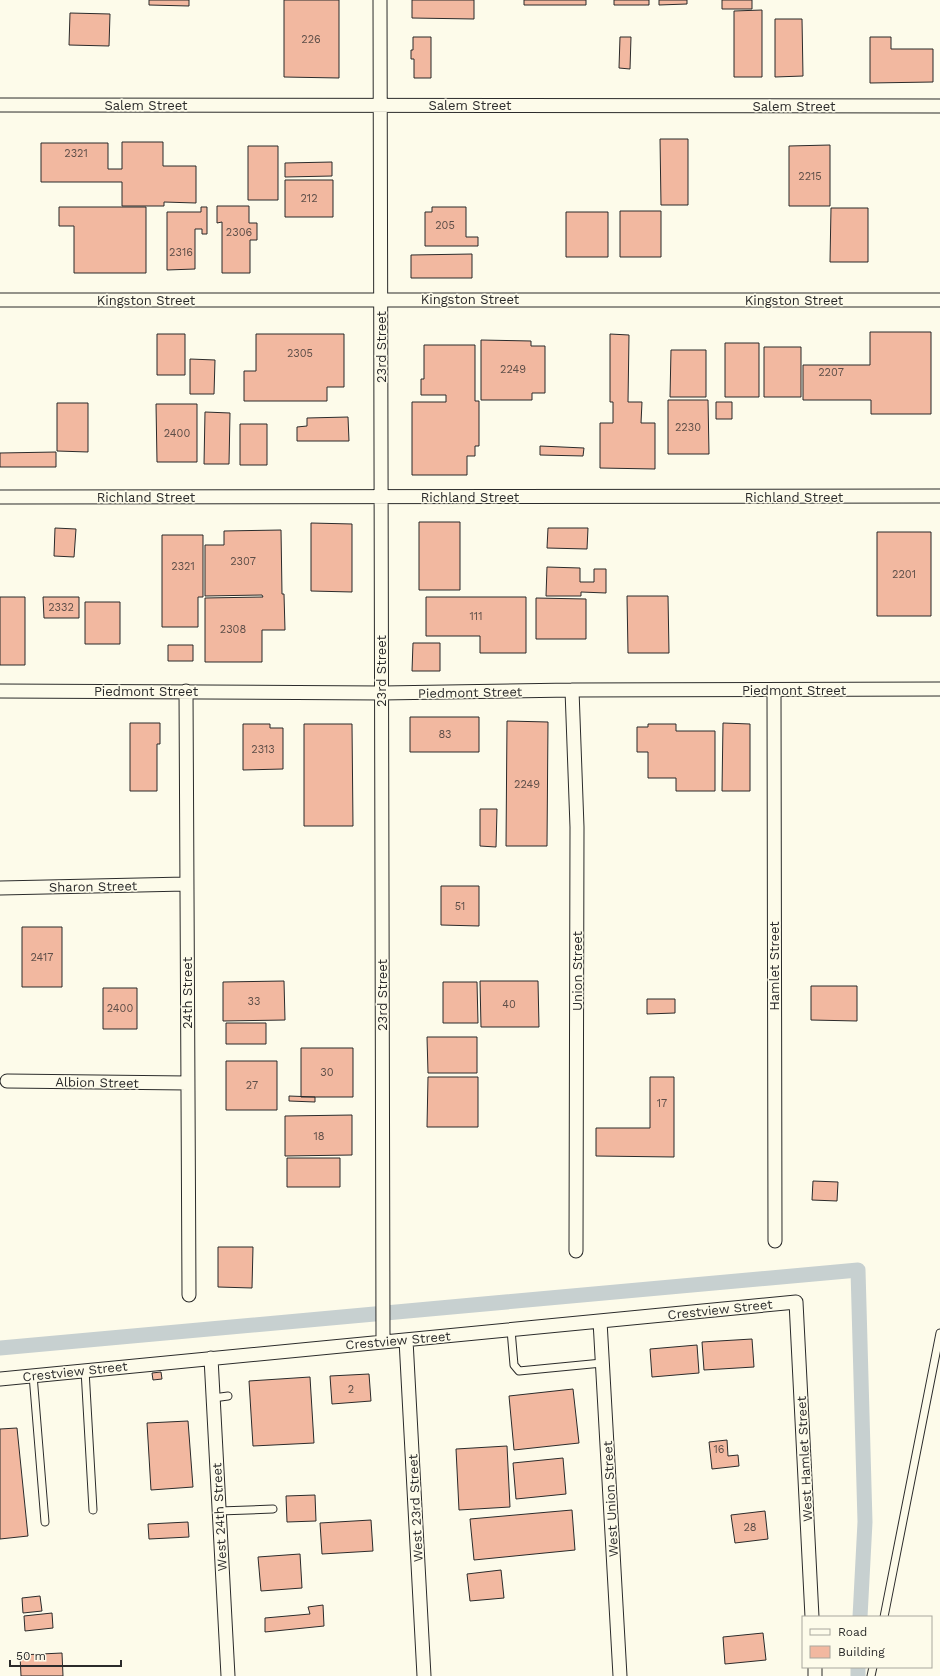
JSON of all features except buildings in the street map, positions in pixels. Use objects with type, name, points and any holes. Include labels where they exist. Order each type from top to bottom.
[{"type":"street","name":"23rd Street","points":[[380,0],[382,105],[381,498],[383,1341]]},
{"type":"street","name":"Salem Street","points":[[0,105],[940,106]]},
{"type":"street","name":"Kingston Street","points":[[0,300],[940,300]]},
{"type":"street","name":"Richland Street","points":[[0,497],[381,498],[940,496]]},
{"type":"street","name":"Piedmont Street","points":[[0,691],[382,693],[572,690],[774,691],[940,689]]},
{"type":"street","name":"Union Street","points":[[572,690],[577,827],[576,1251]]},
{"type":"street","name":"24th Street","points":[[186,691],[189,1295]]},
{"type":"street","name":"Hamlet Street","points":[[774,691],[775,1241]]},
{"type":"street","name":"Sharon Street","points":[[0,888],[186,884]]},
{"type":"street","name":"Albion Street","points":[[6,1080],[187,1083]]},
{"type":"street","name":"Crestview Street","points":[[0,1378],[796,1302]]},
{"type":"street","name":"West Hamlet Street","points":[[796,1302],[812,1616]]},
{"type":"street","name":"West Union Street","points":[[600,1321],[620,1676]]},
{"type":"street","name":"West 23rd Street","points":[[406,1340],[424,1676]]},
{"type":"street","name":"West 24th Street","points":[[211,1358],[228,1676]]},
{"type":"lane","points":[[511,1330],[514,1365],[519,1371],[602,1363]]},
{"type":"lane","points":[[884,1616],[940,1333]]},
{"type":"lane","points":[[85,1370],[93,1510]]},
{"type":"lane","points":[[33,1375],[45,1522]]},
{"type":"lane","points":[[213,1398],[228,1396]]},
{"type":"lane","points":[[219,1512],[273,1509]]},
{"type":"waterway","points":[[0,1348],[858,1270],[865,1522],[860,1616]]},
{"type":"waterway","points":[[858,1668],[858,1676]]}]
